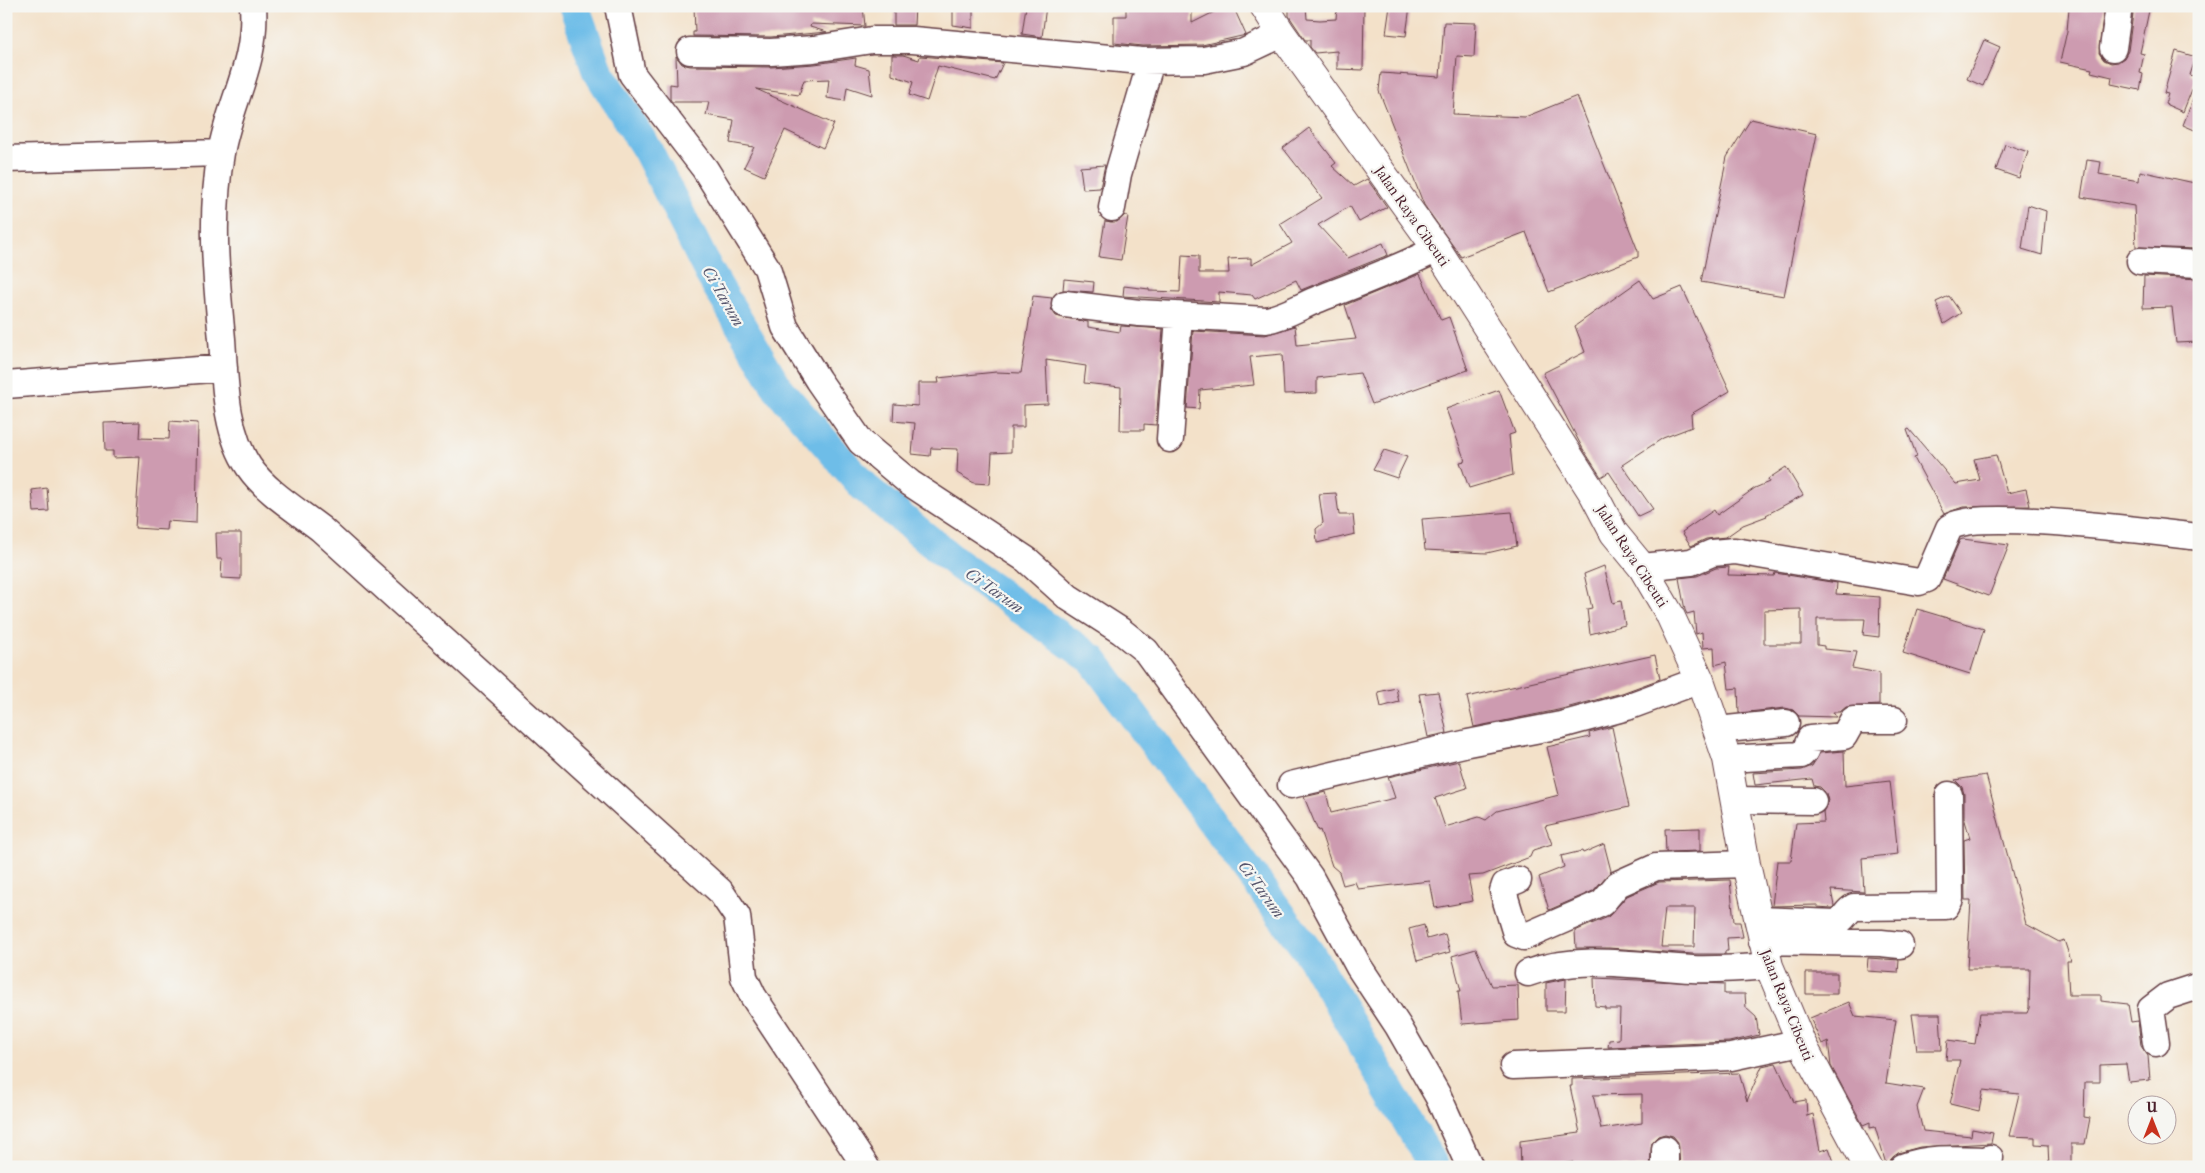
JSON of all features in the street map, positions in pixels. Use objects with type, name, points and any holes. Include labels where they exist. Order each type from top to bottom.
[{"type":"main road","name":"Jalan Raya Cibeuti","points":[[1264,6],[1282,34],[1437,248],[1594,495],[1614,533],[1642,567],[1669,613],[1700,680],[1727,759],[1731,809],[1746,864],[1763,942],[1800,1042],[1868,1167]]},
{"type":"street","points":[[253,6],[255,30],[250,56],[221,153],[213,244],[224,368],[237,447],[250,469],[271,490],[321,529],[720,891],[736,916],[744,977],[753,996],[866,1167]]},
{"type":"street","points":[[618,6],[632,74],[705,169],[767,268],[785,327],[818,380],[861,442],[910,484],[1027,560],[1068,597],[1121,631],[1146,651],[1310,877],[1359,967],[1398,1026],[1438,1096],[1470,1167]]},
{"type":"street","points":[[2113,48],[2119,6]]},
{"type":"street","points":[[690,51],[771,52],[814,49],[872,40],[913,40],[1151,61],[1212,58],[1244,52],[1282,34]]},
{"type":"street","points":[[1112,208],[1118,174],[1151,61]]},
{"type":"street","points":[[6,159],[221,153]]},
{"type":"street","points":[[1065,304],[1139,314],[1246,320],[1274,318],[1398,268],[1437,248]]},
{"type":"street","points":[[2140,261],[2199,264]]},
{"type":"street","points":[[1170,439],[1179,316]]},
{"type":"street","points":[[6,385],[224,368]]},
{"type":"street","points":[[1642,567],[1691,562],[1712,553],[1734,551],[1919,582],[1926,579],[1949,528],[1956,523],[1968,520],[2026,520],[2199,537]]},
{"type":"street","points":[[1291,785],[1468,743],[1561,725],[1627,707],[1700,680]]},
{"type":"street","points":[[1727,759],[1801,755],[1805,751],[1810,738],[1844,736],[1853,720],[1894,720]]},
{"type":"street","points":[[1717,730],[1786,723]]},
{"type":"street","points":[[1528,973],[1547,966],[1580,963],[1695,969],[1763,942],[1836,923],[1842,920],[1846,913],[1854,907],[1946,906],[1950,899],[1949,795]]},
{"type":"street","points":[[1731,809],[1813,801]]},
{"type":"street","points":[[1518,880],[1505,885],[1503,891],[1516,934],[1524,936],[1602,903],[1618,884],[1656,867],[1746,864]]},
{"type":"street","points":[[1763,942],[1881,943],[1900,945]]},
{"type":"street","points":[[2156,1043],[2151,1008],[2168,996],[2199,986]]},
{"type":"street","points":[[1513,1066],[1731,1057],[1800,1042]]},
{"type":"street","points":[[1903,1167],[1918,1162],[1949,1158],[1985,1160],[1990,1158]]},
{"type":"building","points":[[694,6],[863,6],[865,26],[811,24],[810,27],[827,32],[771,37],[693,36],[693,32],[695,32]]},
{"type":"building","points":[[894,6],[915,6],[914,25],[894,25]]},
{"type":"building","points":[[953,6],[973,6],[973,28],[953,25]]},
{"type":"building","points":[[1026,6],[1046,6],[1042,37],[1022,34]]},
{"type":"building","points":[[1126,6],[1192,6],[1192,23],[1226,6],[1233,6],[1246,35],[1202,45],[1143,46],[1114,43],[1114,16],[1126,16]]},
{"type":"building","points":[[1289,6],[1306,6],[1307,19],[1320,20],[1336,19],[1337,6],[1364,6],[1363,70],[1337,69],[1337,51],[1315,53],[1310,47],[1310,40],[1305,40],[1289,16]]},
{"type":"building","points":[[1390,6],[1410,6],[1406,36],[1386,34]]},
{"type":"building","points":[[2088,6],[2104,6],[2099,53],[2104,60],[2111,63],[2118,62],[2124,58],[2128,51],[2134,6],[2150,6],[2140,53],[2144,54],[2140,73],[2143,74],[2140,90],[2111,84],[2112,77],[2091,72],[2092,69],[2060,62],[2067,31],[2069,8],[2088,10]]},
{"type":"building","points":[[1444,22],[1476,23],[1474,57],[1457,56],[1453,114],[1525,117],[1577,96],[1638,251],[1638,257],[1549,292],[1526,232],[1461,257],[1424,205],[1379,91],[1381,73],[1440,77]]},
{"type":"building","points":[[1984,40],[2000,47],[1983,86],[1967,79]]},
{"type":"building","points":[[2176,51],[2196,57],[2190,75],[2197,77],[2183,112],[2165,104],[2168,94],[2164,93]]},
{"type":"building","points":[[892,55],[903,55],[919,60],[920,56],[1003,63],[995,80],[938,66],[927,101],[909,95],[913,82],[892,75]]},
{"type":"building","points":[[676,56],[682,64],[690,66],[771,67],[815,64],[856,58],[855,65],[869,69],[872,95],[847,87],[845,101],[827,98],[829,79],[804,80],[799,95],[756,89],[834,124],[823,148],[785,130],[764,176],[744,167],[754,147],[730,143],[734,120],[706,115],[709,102],[672,102],[670,99],[670,84],[677,85]]},
{"type":"building","points":[[2199,87],[2199,132],[2183,125]]},
{"type":"building","points":[[1751,119],[1817,134],[1784,296],[1701,282],[1727,157]]},
{"type":"building","points":[[1309,128],[1336,163],[1332,166],[1354,186],[1367,179],[1387,207],[1359,222],[1350,206],[1318,225],[1348,258],[1383,243],[1388,255],[1301,290],[1296,280],[1255,299],[1252,295],[1219,292],[1219,302],[1123,296],[1124,286],[1149,289],[1149,291],[1180,292],[1182,255],[1199,256],[1199,273],[1229,273],[1228,259],[1251,258],[1251,265],[1292,243],[1280,224],[1322,198],[1283,148]]},
{"type":"building","points":[[2005,144],[2028,152],[2019,178],[1996,170]]},
{"type":"building","points":[[2087,160],[2101,162],[2099,174],[2139,181],[2140,171],[2199,184],[2199,249],[2136,247],[2134,206],[2081,197]]},
{"type":"building","points":[[1105,165],[1100,188],[1083,189],[1080,167]]},
{"type":"building","points":[[2028,205],[2046,211],[2042,255],[2022,249]]},
{"type":"building","points":[[1125,215],[1128,216],[1121,260],[1099,257],[1105,221],[1117,222]]},
{"type":"building","points":[[1420,274],[1441,320],[1449,317],[1468,370],[1372,404],[1360,373],[1317,378],[1317,393],[1284,394],[1282,354],[1250,357],[1254,385],[1200,390],[1199,409],[1187,408],[1193,331],[1265,335],[1295,326],[1297,345],[1356,339],[1345,305]]},
{"type":"building","points":[[2144,276],[2199,279],[2199,342],[2176,343],[2172,307],[2143,308]]},
{"type":"building","points":[[1064,279],[1094,282],[1093,292],[1063,290]]},
{"type":"building","points":[[1640,280],[1653,299],[1682,287],[1730,391],[1691,414],[1692,427],[1663,438],[1622,465],[1653,509],[1638,516],[1609,472],[1601,477],[1583,449],[1543,373],[1585,352],[1575,326]]},
{"type":"building","points":[[1033,296],[1052,298],[1051,309],[1056,316],[1088,322],[1088,327],[1120,332],[1121,326],[1163,329],[1156,425],[1144,424],[1144,430],[1120,430],[1121,387],[1084,383],[1086,366],[1046,360],[1048,404],[1024,405],[1024,427],[1011,427],[1011,452],[992,453],[990,484],[974,483],[957,473],[958,449],[931,448],[930,456],[912,454],[915,423],[893,421],[894,404],[918,406],[918,383],[939,383],[938,378],[996,372],[1021,373]]},
{"type":"building","points":[[1949,296],[1961,313],[1944,324],[1936,302]]},
{"type":"building","points":[[1499,390],[1515,433],[1509,435],[1513,475],[1469,488],[1460,462],[1465,461],[1446,409]]},
{"type":"building","points":[[170,421],[198,423],[196,523],[167,521],[166,530],[135,528],[140,457],[113,458],[113,451],[105,451],[104,423],[140,422],[139,438],[169,439]]},
{"type":"building","points":[[1909,429],[1956,484],[1980,480],[1974,459],[1996,455],[2007,493],[2026,489],[2030,506],[1963,507],[1944,514],[1914,458],[1917,457],[1907,430]]},
{"type":"building","points":[[1384,450],[1407,457],[1397,478],[1373,470]]},
{"type":"building","points":[[1786,467],[1803,495],[1767,516],[1743,525],[1726,537],[1706,539],[1691,546],[1682,532],[1714,510],[1717,515],[1755,488],[1769,482],[1768,479]]},
{"type":"building","points":[[47,488],[49,511],[34,512],[32,490]]},
{"type":"building","points":[[1336,493],[1339,515],[1353,515],[1355,534],[1317,543],[1316,529],[1323,523],[1319,494]]},
{"type":"building","points":[[1512,512],[1517,546],[1487,553],[1425,550],[1422,519]]},
{"type":"building","points":[[216,533],[241,533],[241,579],[221,578],[222,559],[217,559]]},
{"type":"building","points":[[1960,540],[2009,545],[1989,596],[1943,579]]},
{"type":"building","points":[[1604,566],[1613,603],[1621,601],[1625,625],[1590,634],[1587,609],[1592,608],[1584,574]]},
{"type":"building","points":[[1729,567],[1728,575],[1774,576],[1775,573],[1837,583],[1836,594],[1880,597],[1879,637],[1863,635],[1865,619],[1817,619],[1817,645],[1824,646],[1824,649],[1856,652],[1852,668],[1879,673],[1879,705],[1846,707],[1840,712],[1833,712],[1836,717],[1799,716],[1793,710],[1785,708],[1739,713],[1738,688],[1729,689],[1726,662],[1715,665],[1714,647],[1703,648],[1702,632],[1696,634],[1694,612],[1687,614],[1685,610],[1679,578],[1697,576],[1716,568]],"holes":[[[1801,609],[1801,644],[1764,644],[1764,610]]]},
{"type":"building","points":[[1917,609],[1984,629],[1970,674],[1903,653]]},
{"type":"building","points":[[1655,655],[1660,679],[1622,693],[1558,710],[1474,727],[1467,697]]},
{"type":"building","points":[[1396,688],[1399,702],[1381,707],[1378,692]]},
{"type":"building","points":[[1438,692],[1447,733],[1428,737],[1419,694]]},
{"type":"building","points":[[1612,727],[1629,807],[1545,826],[1552,844],[1533,850],[1530,857],[1483,875],[1468,876],[1473,901],[1435,908],[1430,881],[1358,889],[1355,882],[1343,885],[1339,872],[1332,866],[1320,830],[1318,831],[1304,797],[1326,792],[1331,813],[1395,798],[1388,777],[1459,761],[1467,788],[1435,798],[1445,827],[1479,817],[1486,820],[1497,811],[1559,795],[1547,747],[1590,737],[1589,733]]},
{"type":"building","points":[[1844,751],[1845,786],[1890,781],[1898,854],[1862,858],[1864,892],[1831,890],[1834,906],[1832,908],[1817,907],[1817,905],[1772,906],[1777,861],[1791,861],[1796,823],[1824,822],[1823,812],[1828,801],[1826,793],[1820,787],[1814,786],[1812,779],[1755,785],[1753,773],[1802,770],[1812,766],[1820,753]]},
{"type":"building","points":[[1986,775],[2026,924],[2059,942],[2064,940],[2071,961],[2067,961],[2069,995],[2101,995],[2101,1001],[2128,1004],[2131,1022],[2138,1021],[2141,1046],[2148,1056],[2150,1080],[2129,1082],[2126,1064],[2100,1065],[2100,1082],[2085,1082],[2084,1117],[2090,1118],[2085,1144],[2071,1144],[2071,1167],[2049,1167],[2048,1145],[2035,1144],[2035,1137],[2009,1136],[2019,1094],[1983,1090],[1979,1111],[1950,1104],[1960,1060],[1946,1060],[1948,1040],[1975,1044],[1980,1013],[2027,1013],[2029,1008],[2030,969],[1967,969],[1971,900],[1965,900],[1964,840],[1970,838],[1964,817],[1964,794],[1962,787],[1955,780]]},
{"type":"building","points":[[1700,828],[1700,851],[1666,852],[1665,829]]},
{"type":"building","points":[[1604,844],[1611,871],[1593,891],[1549,910],[1539,877],[1564,867],[1561,856],[1582,851],[1583,853]]},
{"type":"building","points":[[1730,880],[1734,922],[1740,922],[1743,937],[1727,938],[1728,951],[1725,951],[1725,954],[1576,948],[1575,931],[1608,917],[1627,896],[1659,882]],"holes":[[[1665,908],[1695,908],[1694,947],[1661,947]]]},
{"type":"building","points":[[1424,925],[1427,939],[1445,934],[1450,952],[1417,961],[1409,929]]},
{"type":"building","points":[[1476,949],[1492,986],[1518,985],[1519,1020],[1462,1024],[1458,991],[1461,991],[1452,956]]},
{"type":"building","points":[[1868,958],[1899,960],[1898,973],[1867,971]]},
{"type":"building","points":[[1806,973],[1837,973],[1837,994],[1806,994]]},
{"type":"building","points":[[1594,978],[1724,984],[1724,994],[1745,994],[1746,1008],[1756,1017],[1759,1035],[1729,1042],[1608,1047],[1609,1040],[1619,1039],[1620,1009],[1605,1009],[1605,1007],[1595,1006]]},
{"type":"building","points":[[1566,979],[1565,1011],[1546,1011],[1546,983]]},
{"type":"building","points":[[1849,1002],[1855,1016],[1896,1020],[1886,1083],[1924,1089],[1917,1107],[1923,1131],[1971,1136],[1972,1129],[1993,1133],[1991,1143],[1920,1147],[1898,1153],[1886,1164],[1875,1127],[1870,1128],[1870,1122],[1863,1125],[1831,1066],[1828,1041],[1822,1044],[1810,1018]]},
{"type":"building","points":[[1912,1014],[1940,1014],[1942,1050],[1917,1050]]},
{"type":"building","points":[[1776,1063],[1794,1102],[1806,1100],[1807,1116],[1813,1114],[1820,1151],[1829,1148],[1836,1167],[1680,1167],[1678,1142],[1673,1136],[1665,1134],[1658,1136],[1652,1142],[1650,1167],[1573,1167],[1573,1162],[1543,1167],[1521,1167],[1520,1141],[1580,1133],[1570,1086],[1572,1086],[1572,1079],[1739,1073],[1747,1101],[1762,1066]],"holes":[[[1642,1094],[1642,1123],[1601,1129],[1593,1095]]]},
{"type":"waterway","name":"Ci Tarum","points":[[574,6],[597,70],[648,151],[709,272],[779,390],[864,487],[959,565],[1092,659],[1310,954],[1434,1167]]}]
